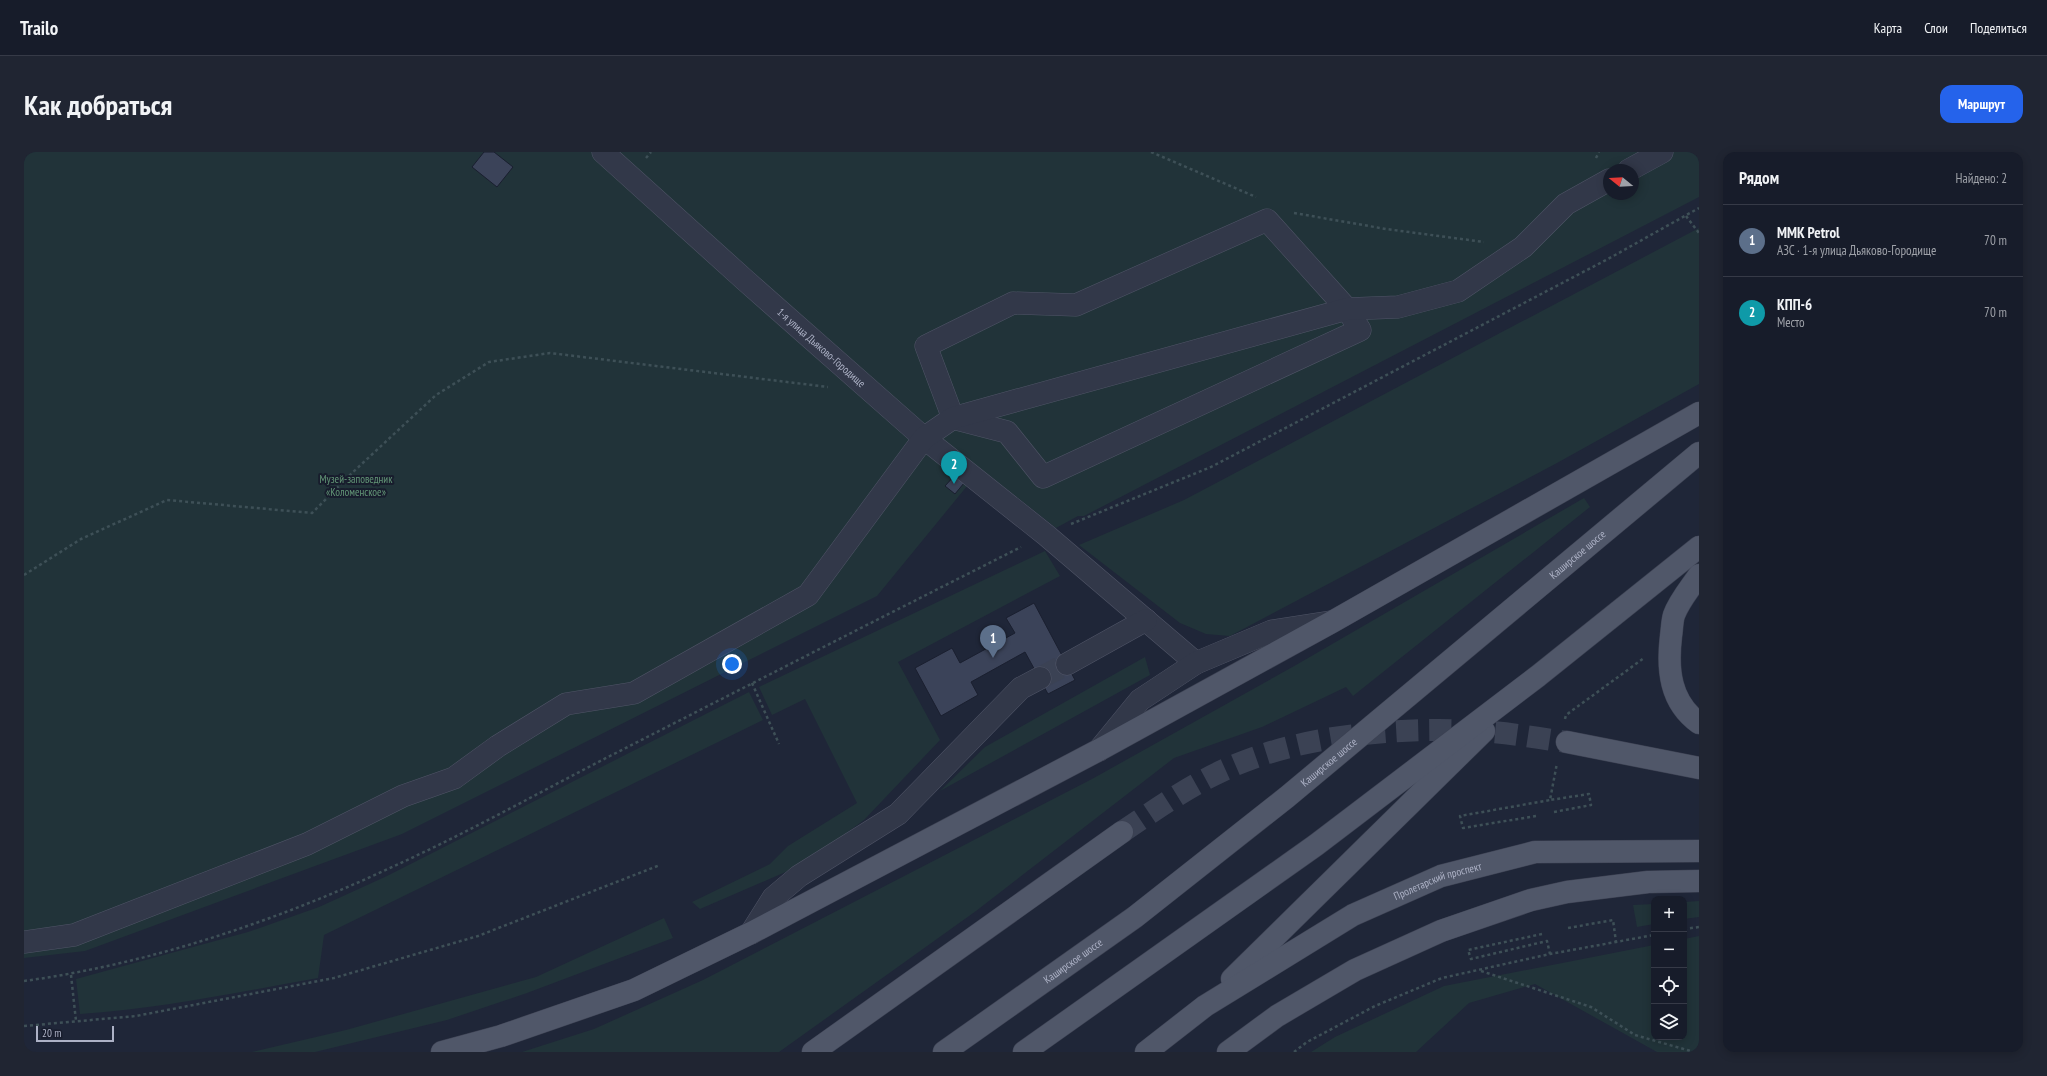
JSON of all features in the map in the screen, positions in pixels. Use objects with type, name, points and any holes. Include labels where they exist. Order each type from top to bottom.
[{"type":"main road","points":[[442,1052],[501,1036],[634,990],[751,933],[1099,750],[1332,622],[1699,413]]},
{"type":"main road","name":"Каширское шоссе","points":[[944,1052],[1135,916],[1275,806],[1699,453]]},
{"type":"main road","points":[[1024,1052],[1316,845],[1538,676],[1699,547]]},
{"type":"main road","points":[[1699,575],[1674,615],[1669,653],[1672,682],[1677,698],[1687,714],[1699,723]]},
{"type":"main road","points":[[1146,1052],[1205,1006],[1475,741],[1538,676]]},
{"type":"main road","points":[[1566,732],[1699,768]]},
{"type":"main road","points":[[813,1052],[1122,832]]},
{"type":"main road","name":"Пролетарский проспект","points":[[1205,1006],[1353,915],[1442,876],[1535,852],[1699,851]]},
{"type":"main road","points":[[1228,1052],[1277,1016],[1355,970],[1441,931],[1531,900],[1567,892],[1648,882],[1699,881]]},
{"type":"street","name":"1-я улица Дьяково-Городище","points":[[603,152],[924,438],[1046,534],[1196,663]]},
{"type":"street","points":[[1639,165],[1662,152]]},
{"type":"street","points":[[24,942],[74,935],[307,844],[403,796],[454,778],[498,746],[566,704],[634,692],[808,595],[924,438],[953,418],[1346,309],[1398,307],[1458,291],[1523,247],[1566,204],[1603,183]]},
{"type":"street","points":[[1267,220],[1346,309],[1360,330],[1043,477],[1007,432],[953,418],[926,346],[1013,304],[1076,305],[1267,220]]},
{"type":"street","points":[[1067,664],[1146,620]]},
{"type":"street","points":[[1099,750],[1140,700],[1196,663],[1272,630],[1332,622]]},
{"type":"street","points":[[751,933],[773,898],[799,876],[898,814],[1021,688],[1040,678]]},
{"type":"path","points":[[1151,152],[1263,200]]},
{"type":"path","points":[[24,981],[71,975],[159,953],[241,928],[316,900],[406,861],[1046,534],[1211,467],[1699,208]]},
{"type":"path","points":[[1291,212],[1386,229],[1485,242]]},
{"type":"path","points":[[1686,216],[1699,233]]},
{"type":"path","points":[[24,575],[81,539],[167,500],[312,513],[352,473],[436,395],[489,362],[550,353],[835,388]]},
{"type":"path","points":[[1566,732],[1566,715],[1652,653],[1669,653]]},
{"type":"path","points":[[752,683],[779,744]]},
{"type":"path","points":[[1550,800],[1557,761]]},
{"type":"path","points":[[1536,816],[1463,828],[1460,816],[1589,794],[1591,805],[1554,812]]},
{"type":"path","points":[[24,1026],[136,1016],[342,976],[478,936],[660,865]]},
{"type":"path","points":[[1568,928],[1613,920],[1616,942]]},
{"type":"path","points":[[1687,929],[1699,927]]},
{"type":"path","points":[[1542,934],[1468,950],[1471,959],[1548,942],[1550,954]]},
{"type":"path","points":[[1294,1052],[1307,1042],[1374,1006],[1442,978],[1550,954],[1651,936]]},
{"type":"path","points":[[1479,970],[1591,1007],[1635,1035],[1694,1052]]},
{"type":"path","points":[[71,975],[76,1021]]},
{"type":"green space","name":"Музей-заповедник «Коломенское»","points":[[24,152],[1699,152],[1699,197],[1084,516],[1078,516],[1056,528],[981,469],[877,596],[402,834],[85,951],[24,958]]},
{"type":"green space","points":[[1699,228],[1699,384],[1557,463],[1230,636],[1206,634],[1180,623],[1079,545],[1184,500]]},
{"type":"green space","points":[[1584,498],[1590,507],[1353,696],[1346,687],[1262,727],[1174,758],[976,911],[779,1052],[522,1052],[594,1029],[703,980],[1092,779],[1296,665]]},
{"type":"green space","points":[[1045,551],[1060,576],[898,662],[940,740],[864,820],[804,864],[700,909],[692,902],[770,864],[788,846],[857,803],[805,699],[772,715],[759,687]]},
{"type":"green space","points":[[1145,657],[1150,675],[940,791],[985,747]]},
{"type":"green space","points":[[749,692],[763,720],[324,935],[318,978],[170,1004],[110,1012],[80,1014],[76,979],[248,932],[319,907],[387,876]]},
{"type":"green space","points":[[1699,901],[1699,917],[1687,919],[1687,902]]},
{"type":"green space","points":[[1651,904],[1651,925],[1637,927],[1633,905]]},
{"type":"green space","points":[[664,918],[673,938],[527,993],[447,1020],[315,1052],[252,1052],[346,1030],[536,977]]},
{"type":"green space","points":[[1699,936],[1699,1052],[1657,1052],[1535,984],[1469,1003],[1416,1052],[1311,1052],[1335,1037],[1444,986],[1651,946],[1651,1040],[1687,1040],[1687,938]]},
{"type":"building","points":[[484,152],[494,152],[513,167],[497,187],[472,167]]},
{"type":"building","points":[[955,475],[964,483],[955,494],[945,486]]},
{"type":"building","points":[[1034,603],[1075,680],[1048,694],[1025,652],[971,682],[978,695],[941,716],[915,668],[952,648],[960,663],[1015,633],[1006,618]]},
{"type":"tunnel","points":[[1040,678],[1067,664]]},
{"type":"tunnel","points":[[1122,832],[1190,788],[1233,766],[1262,755],[1327,739],[1394,731],[1461,730],[1501,733],[1567,742]]},
{"type":"place","name":"КПП-6","points":[[954,484]]},
{"type":"place","name":"ММК Petrol","points":[[993,658]]}]
